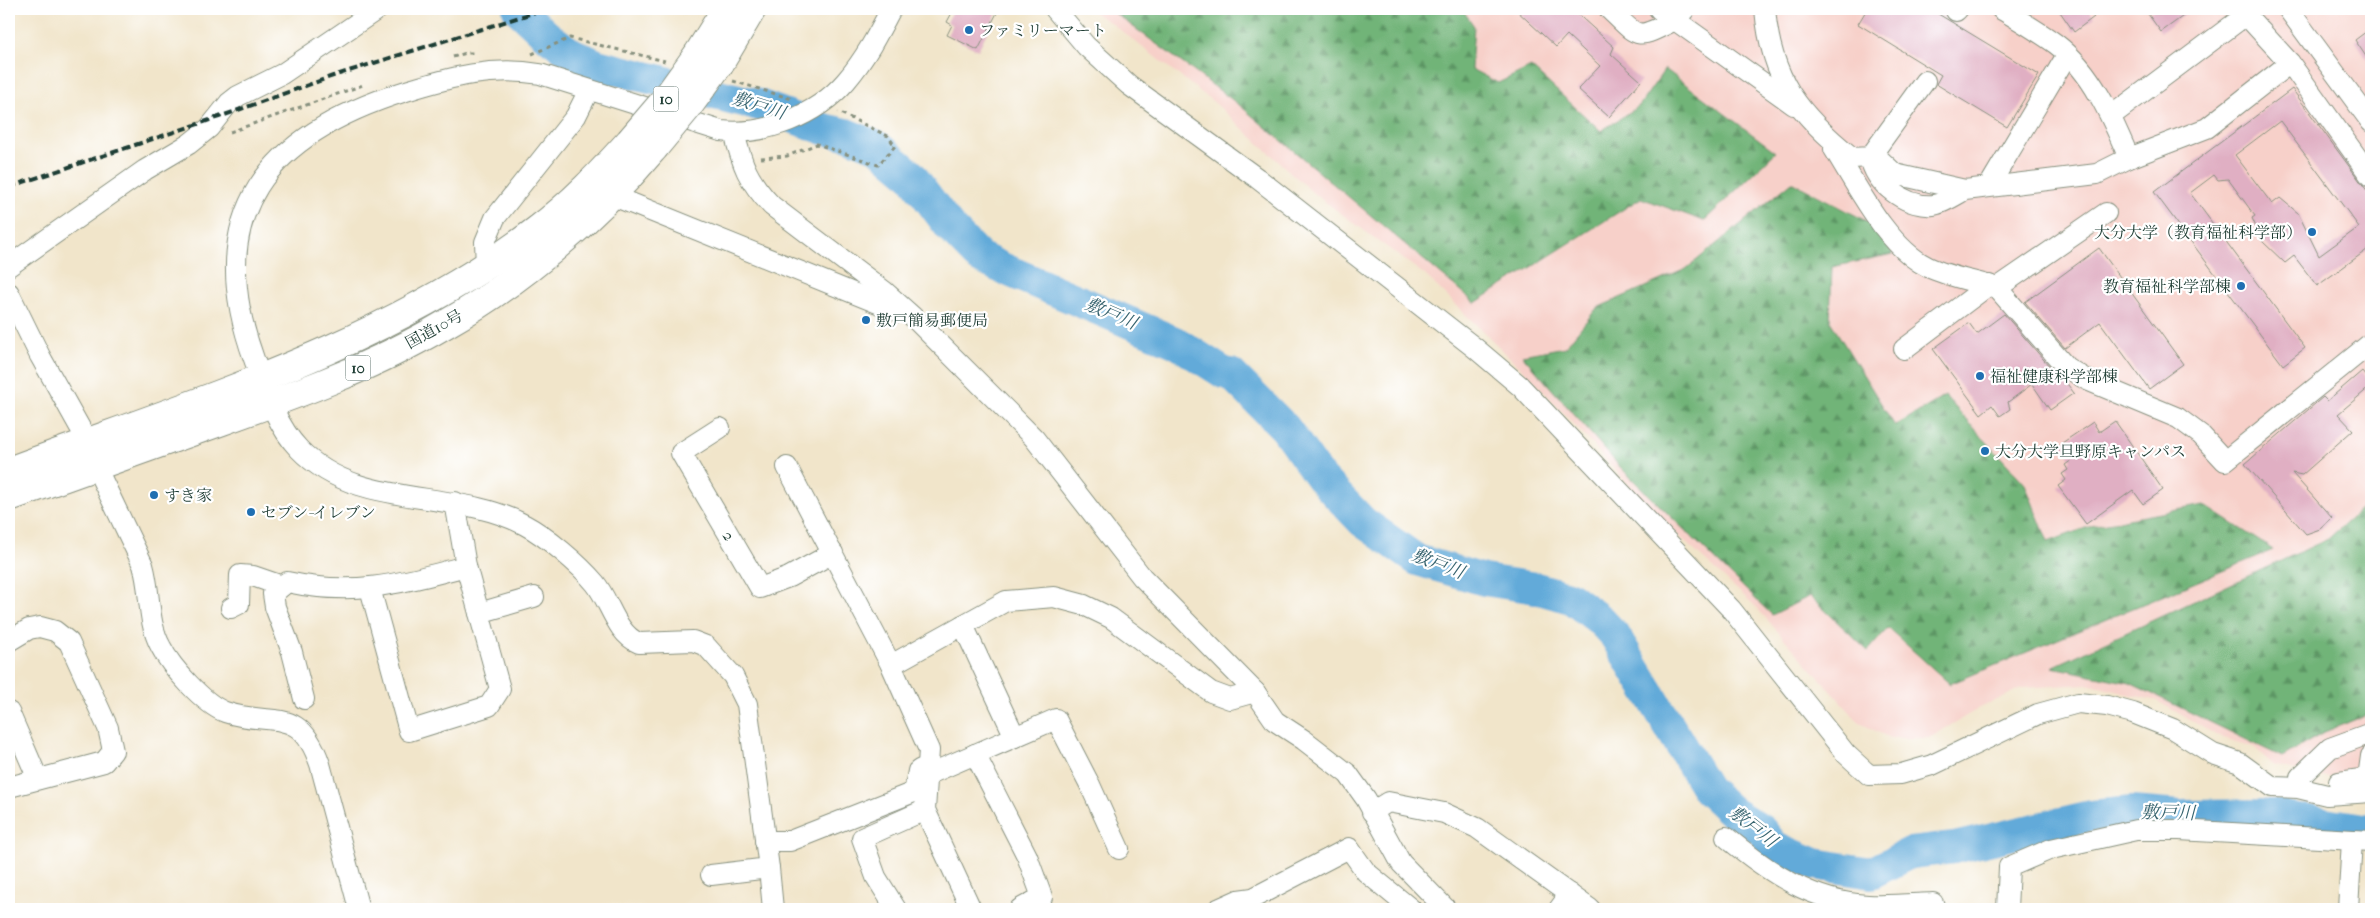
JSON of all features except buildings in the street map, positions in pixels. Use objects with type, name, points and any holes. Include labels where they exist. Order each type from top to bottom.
[{"type":"highway","name":"国道10号","points":[[709,58],[726,9]]},
{"type":"highway","name":"国道10号","points":[[9,497],[271,403],[376,360],[446,324],[517,277],[559,243],[612,195],[642,145],[665,100],[709,58],[752,9]]},
{"type":"highway","name":"国道10号","points":[[9,471],[260,378],[392,321],[431,300],[486,266],[538,230],[642,145]]},
{"type":"street","points":[[9,266],[145,170],[189,144],[209,128],[229,103],[238,96],[282,74],[378,9]]},
{"type":"street","points":[[773,909],[747,704],[733,676],[706,646],[693,641],[639,643],[634,641],[624,631],[596,584],[546,539],[526,525],[498,512],[454,502],[416,498],[365,486],[331,472],[298,449],[271,403],[260,378],[246,336],[239,305],[236,276],[239,229],[252,196],[276,162],[300,141],[344,115],[393,95],[462,74],[518,70],[540,74],[706,127],[734,132],[777,125],[806,112],[835,92],[846,81],[876,38],[891,9]]},
{"type":"street","points":[[1055,9],[1086,46],[1129,85],[1257,178],[1475,348],[1520,386],[1731,609],[1846,754],[1869,775],[1902,774],[1932,764],[2038,714],[2078,703],[2124,711],[2173,728],[2213,754],[2240,763],[2273,786],[2298,788],[2327,795],[2370,783]]},
{"type":"street","points":[[1608,9],[1633,32],[1645,35],[1673,13],[1798,107],[1827,138],[1853,158],[1877,157],[1895,174],[1965,190],[2096,174],[2129,158],[2207,128],[2290,63]]},
{"type":"street","points":[[1765,9],[1772,57],[1798,107]]},
{"type":"street","points":[[2001,9],[2056,44],[2080,68],[2112,116],[2129,158]]},
{"type":"street","points":[[2288,9],[2371,122]]},
{"type":"street","points":[[2112,116],[2245,12],[2290,63],[2371,177]]},
{"type":"street","points":[[1988,186],[2067,55]]},
{"type":"street","points":[[1870,157],[1926,81]]},
{"type":"street","points":[[486,266],[485,242],[495,218],[576,116],[589,90]]},
{"type":"street","points":[[734,132],[748,178],[772,206],[884,291],[914,317],[1047,452],[1092,514],[1142,577],[1255,692],[1275,722],[1304,740],[1348,774],[1366,799],[1401,863],[1446,909]]},
{"type":"street","points":[[1827,138],[1881,222],[1907,254],[1928,268],[1993,286],[2066,368],[2087,380],[2178,418],[2201,435],[2225,461],[2371,343]]},
{"type":"street","points":[[612,195],[914,317]]},
{"type":"street","points":[[1904,349],[1993,286],[2106,213]]},
{"type":"street","points":[[9,293],[40,356],[88,442]]},
{"type":"street","name":"2","points":[[720,428],[681,454],[760,588],[789,577],[833,553]]},
{"type":"street","points":[[787,466],[891,665],[929,750],[924,810],[971,909]]},
{"type":"street","points":[[96,467],[143,565],[147,578],[151,619],[161,647],[173,666],[215,707],[236,715],[268,718],[294,726],[307,736],[313,744],[359,909]]},
{"type":"street","points":[[370,588],[409,731],[489,706],[500,689],[466,566],[454,502]]},
{"type":"street","points":[[304,699],[292,652],[275,607],[273,594],[282,586],[288,582],[316,588],[370,588],[394,585],[466,566]]},
{"type":"street","points":[[231,608],[239,604],[240,575],[253,576],[282,586]]},
{"type":"street","points":[[479,613],[534,597]]},
{"type":"street","points":[[891,665],[1006,601],[1054,597],[1084,605],[1111,618],[1211,692],[1230,699],[1255,692]]},
{"type":"street","points":[[963,625],[1015,737]]},
{"type":"street","points":[[9,642],[28,629],[40,627],[55,631],[69,642],[108,728],[113,747],[110,758],[104,762],[9,787]]},
{"type":"street","points":[[9,712],[38,779]]},
{"type":"street","points":[[765,842],[790,841],[914,792],[918,771],[928,770],[975,754],[1056,720],[1090,785],[1119,849]]},
{"type":"street","points":[[2370,783],[2333,783],[2300,777],[2330,748],[2371,733]]},
{"type":"street","points":[[975,754],[1027,856],[1042,897],[1020,909]]},
{"type":"street","points":[[2370,783],[2371,756]]},
{"type":"street","points":[[1372,812],[1388,802],[1444,813],[1477,828],[1565,902],[1590,909]]},
{"type":"street","points":[[896,909],[876,877],[862,838],[924,810]]},
{"type":"street","points":[[2008,909],[2009,867],[2051,848],[2136,830],[2179,830],[2362,841],[2348,909]]},
{"type":"street","points":[[1726,837],[1755,861],[1791,884],[1824,896],[1868,905],[1933,903],[1935,909]]},
{"type":"street","points":[[1218,909],[1238,900],[1253,898],[1349,848],[1366,872],[1411,909]]},
{"type":"street","points":[[711,875],[769,868]]},
{"type":"path","points":[[532,54],[570,38]]},
{"type":"path","points":[[741,160],[786,156],[817,144],[878,165],[895,146],[888,136],[846,115]]},
{"type":"shaded area","name":"大分大学旦野原キャンパス","points":[[1088,9],[2371,9],[2371,779],[2315,776],[2273,765],[2254,747],[2220,737],[2157,701],[2087,684],[2022,688],[1978,709],[1929,738],[1890,738],[1860,723],[1754,605],[1662,521],[1534,381],[1425,275],[1313,193],[1215,103],[1111,23]]},
{"type":"green space","points":[[1109,9],[1462,9],[1474,26],[1471,69],[1498,83],[1531,67],[1601,131],[1639,106],[1665,69],[1776,152],[1704,221],[1641,198],[1475,303],[1238,104]]},
{"type":"green space","points":[[1792,182],[1874,225],[1893,254],[1832,267],[1830,321],[1895,426],[1945,396],[2025,484],[2048,542],[2091,526],[2204,505],[2273,550],[1950,684],[1888,628],[1868,651],[1810,596],[1772,615],[1621,468],[1522,355],[1565,347],[1597,308],[1686,269]]},
{"type":"green space","points":[[2371,500],[2371,713],[2327,731],[2282,757],[2130,683],[2052,667],[2328,539]]},
{"type":"waterway","name":"敷戸川","points":[[518,9],[546,35],[569,52],[597,65],[759,105],[827,130],[846,134],[878,147],[911,175],[949,226],[979,257],[1177,343],[1224,373],[1231,374],[1285,428],[1320,477],[1363,522],[1417,560],[1484,580],[1536,588],[1571,598],[1600,620],[1615,636],[1707,789],[1732,812],[1761,830],[1775,847],[1815,864],[1871,873],[1910,853],[1954,848],[2091,816],[2132,812],[2180,816],[2272,815],[2371,830]]},
{"type":"railway","points":[[9,187],[219,117],[333,76],[545,9]]},
{"type":"place","name":"ファミリーマート","points":[[969,30]]},
{"type":"place","name":"大分大学（教育福祉科学部）","points":[[2312,232]]},
{"type":"place","name":"教育福祉科学部棟","points":[[2241,286]]},
{"type":"place","name":"敷戸簡易郵便局","points":[[866,320]]},
{"type":"place","name":"福祉健康科学部棟","points":[[1980,376]]},
{"type":"place","name":"大分大学旦野原キャンパス","points":[[1985,451]]},
{"type":"place","name":"すき家","points":[[154,495]]},
{"type":"place","name":"セブン-イレブン","points":[[251,512]]}]
